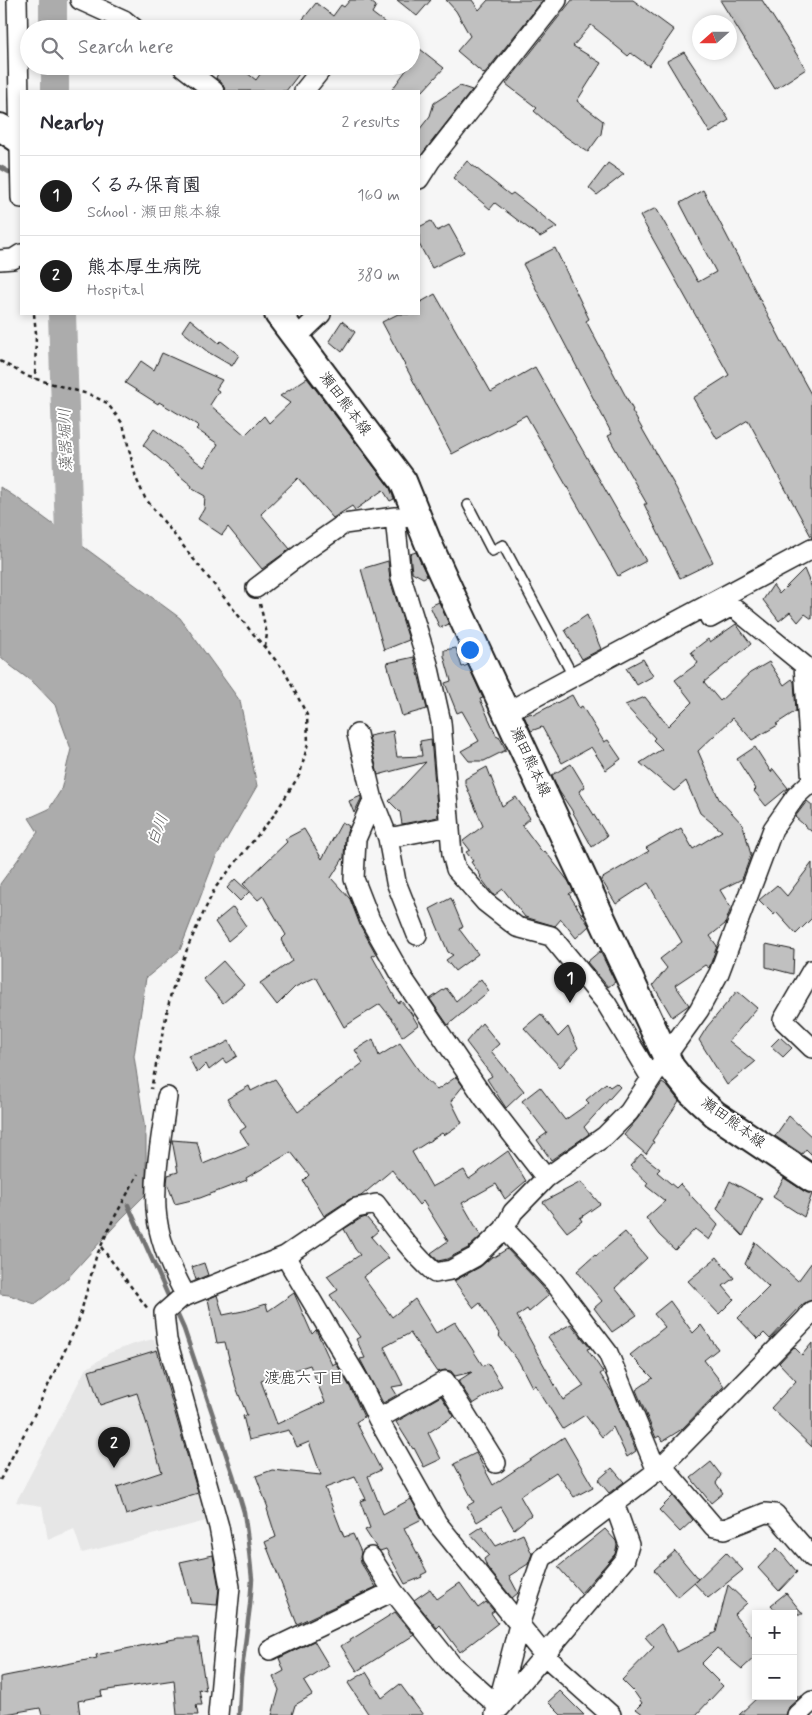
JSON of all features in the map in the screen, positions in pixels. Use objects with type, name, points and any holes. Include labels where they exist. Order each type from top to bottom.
[{"type":"main road","name":"瀬田熊本線","points":[[279,315],[403,481],[406,517],[507,712],[671,1067],[691,1092],[715,1114],[812,1179]]},
{"type":"street","points":[[17,0],[14,136],[20,189]]},
{"type":"street","points":[[420,177],[430,160],[557,0]]},
{"type":"street","points":[[85,3],[124,20]]},
{"type":"street","points":[[194,75],[213,90]]},
{"type":"street","points":[[305,90],[317,75]]},
{"type":"street","points":[[0,260],[13,259],[20,255]]},
{"type":"street","points":[[296,338],[320,315]]},
{"type":"street","points":[[256,588],[344,524],[406,517],[401,577],[428,664],[441,722],[452,854],[456,869],[485,902],[517,927],[550,936],[606,1003],[651,1078]]},
{"type":"street","points":[[507,712],[812,549]]},
{"type":"street","points":[[218,1715],[230,1587],[220,1526],[167,1340],[165,1319],[183,1297],[285,1256],[356,1208],[376,1204],[423,1263],[435,1273],[451,1270],[475,1257],[504,1229],[513,1212],[546,1178],[605,1136],[629,1112],[699,1010],[719,973],[773,829],[796,796],[812,782],[808,675],[804,665],[732,606],[665,641],[658,631]]},
{"type":"street","points":[[356,734],[373,800],[388,838],[396,882],[417,935]]},
{"type":"street","points":[[373,800],[356,838],[354,879],[370,920],[404,980],[479,1090],[546,1178]]},
{"type":"street","points":[[388,838],[450,826]]},
{"type":"street","points":[[812,970],[783,1020],[812,1048]]},
{"type":"street","points":[[159,1095],[156,1209],[159,1233],[183,1297]]},
{"type":"street","points":[[504,1229],[554,1282],[608,1353],[659,1468],[714,1527],[725,1529],[765,1513],[775,1514],[812,1556]]},
{"type":"street","points":[[285,1256],[360,1382],[378,1419],[437,1523],[544,1655],[611,1715]]},
{"type":"street","points":[[496,1713],[519,1625],[542,1558],[659,1468],[799,1327],[812,1311]]},
{"type":"street","points":[[378,1419],[445,1381],[496,1463]]},
{"type":"street","points":[[496,1713],[625,1560],[629,1545],[614,1503]]},
{"type":"street","points":[[371,1557],[394,1591],[452,1665],[496,1713]]},
{"type":"street","points":[[270,1650],[394,1591]]},
{"type":"street","points":[[797,1715],[812,1702]]},
{"type":"lane","points":[[468,505],[492,551],[503,545],[573,676]]},
{"type":"path","points":[[34,315],[36,333],[35,379]]},
{"type":"path","points":[[0,361],[29,377],[91,395],[107,403],[123,424],[136,478],[146,498],[284,670],[307,715],[308,743],[300,774],[274,815],[215,888],[189,944],[171,993],[159,1095]]},
{"type":"path","points":[[256,588],[267,634],[265,647]]},
{"type":"path","points":[[0,1480],[78,1324],[96,1257],[112,1222],[138,1177],[139,1168]]},
{"type":"path","points":[[101,1247],[151,1313],[165,1319]]},
{"type":"shaded area","points":[[154,1339],[210,1520],[82,1553],[74,1529],[48,1540],[42,1506],[16,1502],[85,1370],[109,1353]]},
{"type":"water","name":"白川","points":[[0,487],[180,618],[240,701],[257,786],[215,859],[180,950],[146,978],[134,1056],[146,1137],[146,1194],[65,1281],[35,1304],[9,1295],[0,1294],[0,884],[38,832],[29,818],[49,809],[61,790],[71,749],[55,705],[35,684],[0,656]]},
{"type":"building","points":[[350,0],[369,0],[376,6],[372,13],[381,20],[302,20],[316,3],[333,16],[341,5],[344,7]]},
{"type":"building","points":[[397,0],[431,0],[417,16]]},
{"type":"building","points":[[446,0],[472,0],[479,10],[488,0],[543,0],[484,74],[457,51],[470,36],[456,11]]},
{"type":"building","points":[[572,0],[633,0],[674,30],[649,66],[631,53],[628,56],[591,25],[573,46],[601,63],[577,101],[603,121],[601,134],[588,152],[557,131],[534,111],[537,108],[506,84]]},
{"type":"building","points":[[720,0],[762,0],[806,69],[775,89],[737,28],[737,15],[729,15]]},
{"type":"building","points":[[420,49],[444,68],[423,91],[392,90],[403,75],[420,75]]},
{"type":"building","points":[[684,52],[729,120],[710,133],[667,61]]},
{"type":"building","points":[[217,75],[250,75],[256,80],[260,75],[298,75],[287,90],[225,90],[216,78]]},
{"type":"building","points":[[460,86],[472,90],[420,157],[420,129],[430,116],[434,103]]},
{"type":"building","points":[[467,161],[510,195],[513,193],[557,227],[540,237],[495,203],[490,209],[453,178]]},
{"type":"building","points":[[608,163],[624,174],[597,195],[589,188]]},
{"type":"building","points":[[703,190],[812,396],[812,538],[748,420],[717,439],[693,398],[729,375],[640,216],[656,208],[698,282],[716,272],[680,203]]},
{"type":"building","points":[[431,221],[437,231],[449,225],[464,252],[432,268],[420,246],[420,226]]},
{"type":"building","points":[[555,248],[589,319],[586,321],[632,411],[676,488],[713,562],[680,578],[644,504],[647,504],[608,436],[612,434],[523,264]]},
{"type":"building","points":[[435,294],[491,392],[535,367],[646,561],[618,576],[526,415],[452,454],[382,322],[396,315],[420,315],[420,302]]},
{"type":"building","points":[[190,319],[219,343],[221,341],[239,355],[232,366],[208,352],[182,331]]},
{"type":"building","points":[[342,321],[355,332],[342,352],[329,341]]},
{"type":"building","points":[[162,353],[222,380],[216,389],[219,391],[210,405],[245,435],[264,416],[269,423],[290,403],[280,396],[307,378],[390,488],[394,499],[390,501],[383,490],[355,510],[352,506],[333,518],[298,478],[261,514],[290,549],[262,569],[228,527],[222,535],[198,519],[204,509],[205,496],[191,488],[192,486],[143,445],[154,429],[204,467],[218,444],[196,429],[199,426],[159,402],[158,404],[125,383],[141,361],[154,370]]},
{"type":"building","points":[[416,552],[427,576],[423,578],[412,572],[410,554]]},
{"type":"building","points":[[388,561],[390,580],[409,640],[384,650],[361,569]]},
{"type":"building","points":[[804,569],[812,588],[812,619],[805,614],[798,622],[790,612],[779,621],[763,600],[773,585],[779,594]]},
{"type":"building","points":[[439,602],[449,624],[440,628],[430,606]]},
{"type":"building","points":[[587,615],[601,649],[582,659],[565,630]]},
{"type":"building","points":[[736,624],[751,644],[704,682],[720,701],[750,673],[769,662],[784,685],[792,679],[794,682],[796,711],[776,724],[778,725],[752,740],[733,718],[698,751],[719,799],[743,825],[751,855],[742,879],[720,890],[731,908],[725,924],[710,936],[717,946],[709,968],[705,965],[675,985],[689,1005],[672,1017],[653,985],[667,968],[660,959],[682,942],[648,883],[616,904],[601,879],[649,851],[646,848],[681,828],[693,849],[722,831],[700,813],[686,781],[674,791],[640,763],[662,749],[653,740],[655,738],[625,705],[645,697],[668,726],[692,702],[675,680],[698,663],[691,652],[708,639],[710,642]]},
{"type":"building","points":[[456,648],[462,667],[468,665],[483,698],[480,699],[497,737],[499,736],[506,750],[484,761],[469,761],[461,751],[479,741],[462,711],[457,713],[445,683],[451,681],[444,650]]},
{"type":"building","points":[[414,657],[427,709],[402,716],[387,663]]},
{"type":"building","points":[[643,659],[653,676],[637,685],[626,668]]},
{"type":"building","points":[[572,695],[579,708],[582,706],[604,742],[608,740],[621,759],[606,770],[591,747],[562,763],[542,727],[531,731],[524,716],[531,713],[533,715]]},
{"type":"building","points":[[393,731],[397,757],[422,756],[420,741],[431,739],[438,817],[402,824],[400,812],[389,801],[426,762],[378,775],[369,736]]},
{"type":"building","points":[[755,747],[771,772],[773,769],[788,788],[766,806],[754,791],[756,789],[737,759]]},
{"type":"building","points":[[571,764],[585,787],[579,791],[607,836],[592,847],[559,791],[552,775]]},
{"type":"building","points":[[487,767],[502,806],[516,797],[530,818],[522,825],[543,853],[545,851],[569,882],[573,891],[569,894],[589,926],[576,938],[561,919],[555,926],[525,917],[503,889],[495,895],[493,894],[471,862],[473,861],[466,852],[470,850],[463,841],[483,826],[465,779]]},
{"type":"building","points":[[361,796],[361,799],[354,813],[349,801]]},
{"type":"building","points":[[807,801],[812,805],[812,832],[795,817]]},
{"type":"building","points":[[342,822],[349,826],[345,838],[344,857],[331,878],[350,899],[360,925],[376,954],[372,956],[398,1003],[401,1001],[418,1025],[402,1037],[396,1024],[380,1004],[344,1027],[316,977],[295,987],[277,1005],[260,983],[292,961],[281,940],[286,935],[263,896],[258,900],[243,884],[287,842],[285,839],[304,829],[322,859]]},
{"type":"building","points":[[812,863],[812,918],[796,934],[776,912],[774,915],[759,900],[777,885],[787,896]]},
{"type":"building","points":[[235,879],[249,892],[240,901],[227,888]]},
{"type":"building","points":[[451,898],[463,927],[459,929],[478,954],[455,971],[446,960],[453,955],[448,952],[430,909]]},
{"type":"building","points":[[233,907],[246,926],[228,941],[215,922]]},
{"type":"building","points":[[766,944],[794,950],[793,974],[766,967]]},
{"type":"building","points":[[600,951],[615,982],[608,987],[587,962]]},
{"type":"building","points":[[223,961],[244,985],[223,1003],[203,979]]},
{"type":"building","points":[[481,979],[489,991],[448,1025],[430,999],[446,988],[456,1001]]},
{"type":"building","points":[[737,991],[757,1008],[729,1041],[755,1062],[727,1085],[699,1040],[707,1027]]},
{"type":"building","points":[[541,1014],[558,1037],[568,1027],[578,1048],[560,1067],[524,1028]]},
{"type":"building","points":[[482,1023],[499,1044],[491,1051],[524,1091],[506,1108],[487,1079],[492,1076],[466,1042]]},
{"type":"building","points":[[780,1037],[792,1048],[783,1057],[771,1046]]},
{"type":"building","points":[[373,1039],[379,1056],[400,1043],[424,1078],[437,1090],[456,1077],[463,1086],[451,1101],[462,1123],[412,1152],[432,1187],[464,1170],[469,1179],[508,1151],[526,1181],[505,1199],[496,1184],[462,1203],[481,1236],[468,1248],[447,1259],[438,1261],[431,1253],[448,1241],[423,1201],[419,1205],[392,1170],[361,1196],[350,1199],[324,1216],[303,1181],[309,1175],[291,1152],[246,1178],[247,1180],[200,1198],[175,1204],[167,1183],[168,1175],[178,1172],[172,1140],[197,1142],[203,1164],[249,1145],[240,1131],[246,1127],[227,1099],[249,1086],[251,1091],[275,1079],[298,1112],[363,1063],[355,1050]]},
{"type":"building","points":[[229,1041],[237,1056],[226,1063],[223,1059],[209,1070],[206,1064],[197,1073],[188,1056],[216,1048]]},
{"type":"building","points":[[606,1083],[610,1087],[616,1083],[620,1087],[584,1127],[589,1134],[551,1160],[537,1140],[547,1133],[522,1101],[540,1087],[565,1120],[589,1103],[586,1100]]},
{"type":"building","points":[[662,1083],[668,1087],[679,1101],[652,1141],[654,1142],[646,1154],[624,1135]]},
{"type":"building","points":[[789,1116],[812,1137],[812,1155],[806,1149],[802,1154],[775,1136]]},
{"type":"building","points":[[641,1154],[660,1169],[657,1172],[676,1188],[680,1184],[718,1225],[709,1240],[695,1229],[675,1250],[659,1235],[646,1218],[665,1201],[646,1186],[648,1183],[630,1166]]},
{"type":"building","points":[[784,1178],[812,1194],[804,1217],[773,1197]]},
{"type":"building","points":[[730,1181],[762,1199],[743,1236],[717,1209]]},
{"type":"building","points":[[581,1182],[600,1204],[580,1218],[582,1221],[567,1232],[543,1202]]},
{"type":"building","points":[[366,1217],[378,1231],[371,1237],[389,1258],[363,1277],[392,1317],[415,1299],[436,1333],[455,1322],[483,1366],[488,1363],[502,1386],[473,1404],[458,1381],[472,1372],[455,1376],[451,1371],[437,1372],[410,1333],[384,1347],[403,1385],[392,1387],[397,1395],[383,1403],[360,1359],[365,1358],[356,1339],[360,1337],[330,1295],[338,1290],[327,1276],[360,1255],[344,1229]]},
{"type":"building","points":[[625,1232],[647,1258],[615,1288],[637,1315],[612,1332],[594,1308],[602,1301],[577,1271]]},
{"type":"building","points":[[755,1242],[798,1281],[812,1262],[812,1300],[803,1304],[770,1339],[764,1333],[758,1339],[738,1318],[769,1287],[745,1264]]},
{"type":"building","points":[[507,1249],[549,1295],[529,1312],[527,1309],[517,1316],[563,1400],[584,1386],[548,1337],[571,1324],[590,1348],[587,1349],[603,1372],[600,1374],[612,1392],[636,1451],[627,1457],[613,1427],[602,1437],[585,1415],[563,1429],[535,1385],[532,1387],[519,1362],[499,1336],[480,1303],[474,1308],[454,1281]]},
{"type":"building","points":[[717,1257],[734,1278],[723,1286],[734,1299],[719,1314],[688,1281]]},
{"type":"building","points":[[204,1263],[208,1275],[196,1280],[192,1267]]},
{"type":"building","points":[[294,1293],[312,1334],[316,1330],[332,1365],[336,1363],[364,1417],[356,1422],[381,1470],[368,1476],[383,1514],[411,1499],[422,1519],[404,1528],[427,1572],[421,1575],[422,1577],[405,1584],[386,1549],[380,1551],[376,1547],[365,1530],[370,1528],[360,1501],[366,1499],[355,1477],[325,1488],[344,1537],[353,1534],[361,1552],[361,1563],[376,1587],[297,1624],[265,1542],[276,1537],[256,1476],[272,1470],[321,1475],[309,1442],[297,1447],[289,1430],[249,1440],[243,1416],[247,1415],[236,1387],[225,1342],[217,1343],[208,1299],[217,1295],[223,1315],[266,1304],[268,1311]],"holes":[[[310,1365],[325,1402],[277,1424],[261,1381]]]},
{"type":"building","points":[[670,1301],[693,1333],[701,1325],[718,1349],[704,1360],[724,1386],[682,1429],[663,1441],[659,1436],[656,1438],[636,1390],[653,1378],[630,1355],[665,1327],[654,1314]]},
{"type":"building","points":[[812,1343],[812,1447],[771,1408],[796,1381],[779,1363],[794,1347],[802,1355]]},
{"type":"building","points":[[157,1350],[198,1493],[126,1515],[117,1487],[162,1472],[137,1393],[100,1405],[89,1371]]},
{"type":"building","points":[[441,1396],[454,1416],[428,1433],[441,1459],[424,1467],[414,1448],[396,1422]]},
{"type":"building","points":[[564,1437],[593,1487],[574,1497],[556,1472],[520,1496],[531,1515],[514,1529],[501,1507],[477,1522],[467,1506],[474,1502],[454,1464],[476,1453],[493,1485]]},
{"type":"building","points":[[711,1462],[721,1475],[716,1483],[723,1493],[711,1503],[691,1478]]},
{"type":"building","points":[[612,1468],[624,1482],[609,1493],[598,1480]]},
{"type":"building","points":[[673,1496],[693,1520],[680,1532],[659,1510]]},
{"type":"building","points":[[482,1526],[496,1546],[523,1534],[532,1554],[528,1564],[509,1576],[518,1593],[512,1598],[487,1567],[484,1559],[489,1555],[470,1534]]},
{"type":"building","points":[[605,1529],[616,1541],[615,1554],[581,1593],[558,1567]]},
{"type":"building","points":[[777,1548],[797,1572],[779,1591],[758,1568]]},
{"type":"building","points":[[675,1551],[698,1579],[677,1597],[654,1570]]},
{"type":"building","points":[[726,1552],[743,1570],[708,1598],[694,1583]]},
{"type":"building","points":[[213,1555],[219,1588],[217,1605],[191,1603],[180,1562]]},
{"type":"building","points":[[460,1583],[478,1608],[486,1602],[494,1611],[491,1613],[498,1623],[460,1652],[440,1625],[437,1628],[414,1600],[430,1589],[437,1599]]},
{"type":"building","points":[[728,1585],[747,1603],[734,1615],[752,1636],[752,1660],[742,1669],[717,1648],[701,1664],[723,1686],[696,1715],[644,1715],[636,1709],[642,1703],[622,1680],[654,1647],[645,1637],[661,1624],[677,1652],[716,1632]]},
{"type":"building","points":[[786,1593],[803,1614],[797,1614],[797,1610],[775,1610],[771,1605]]},
{"type":"building","points":[[395,1612],[414,1635],[357,1671],[341,1646]]},
{"type":"building","points":[[179,1638],[198,1638],[206,1691],[199,1689],[202,1705],[196,1705],[198,1715],[177,1715],[174,1680],[101,1691],[102,1696],[78,1701],[80,1715],[42,1715],[40,1708],[0,1715],[0,1677],[97,1658],[96,1655]]},
{"type":"building","points":[[314,1641],[329,1666],[304,1682],[312,1695],[295,1705],[292,1715],[272,1715],[279,1690],[273,1677],[284,1671],[279,1658]]},
{"type":"building","points":[[366,1672],[382,1698],[400,1684],[423,1715],[369,1715],[348,1683]]},
{"type":"building","points":[[560,1691],[584,1715],[561,1715],[548,1702]]},
{"type":"building","points":[[755,1700],[797,1700],[789,1707],[786,1715],[739,1715]]},
{"type":"waterway","name":"藻器堀川","points":[[53,0],[53,20]]},
{"type":"waterway","name":"藻器堀川","points":[[55,75],[55,90]]},
{"type":"waterway","points":[[0,167],[9,172],[15,172]]},
{"type":"waterway","name":"藻器堀川","points":[[62,315],[70,567]]},
{"type":"waterway","points":[[128,1205],[170,1300]]},
{"type":"waterway","points":[[175,1309],[184,1329],[244,1512],[252,1579],[241,1677],[239,1715]]},
{"type":"place","name":"くるみ保育園","points":[[570,1003]]},
{"type":"place","name":"熊本厚生病院","points":[[114,1468]]},
{"type":"district","name":"渡鹿六丁目","points":[[304,1378]]}]
